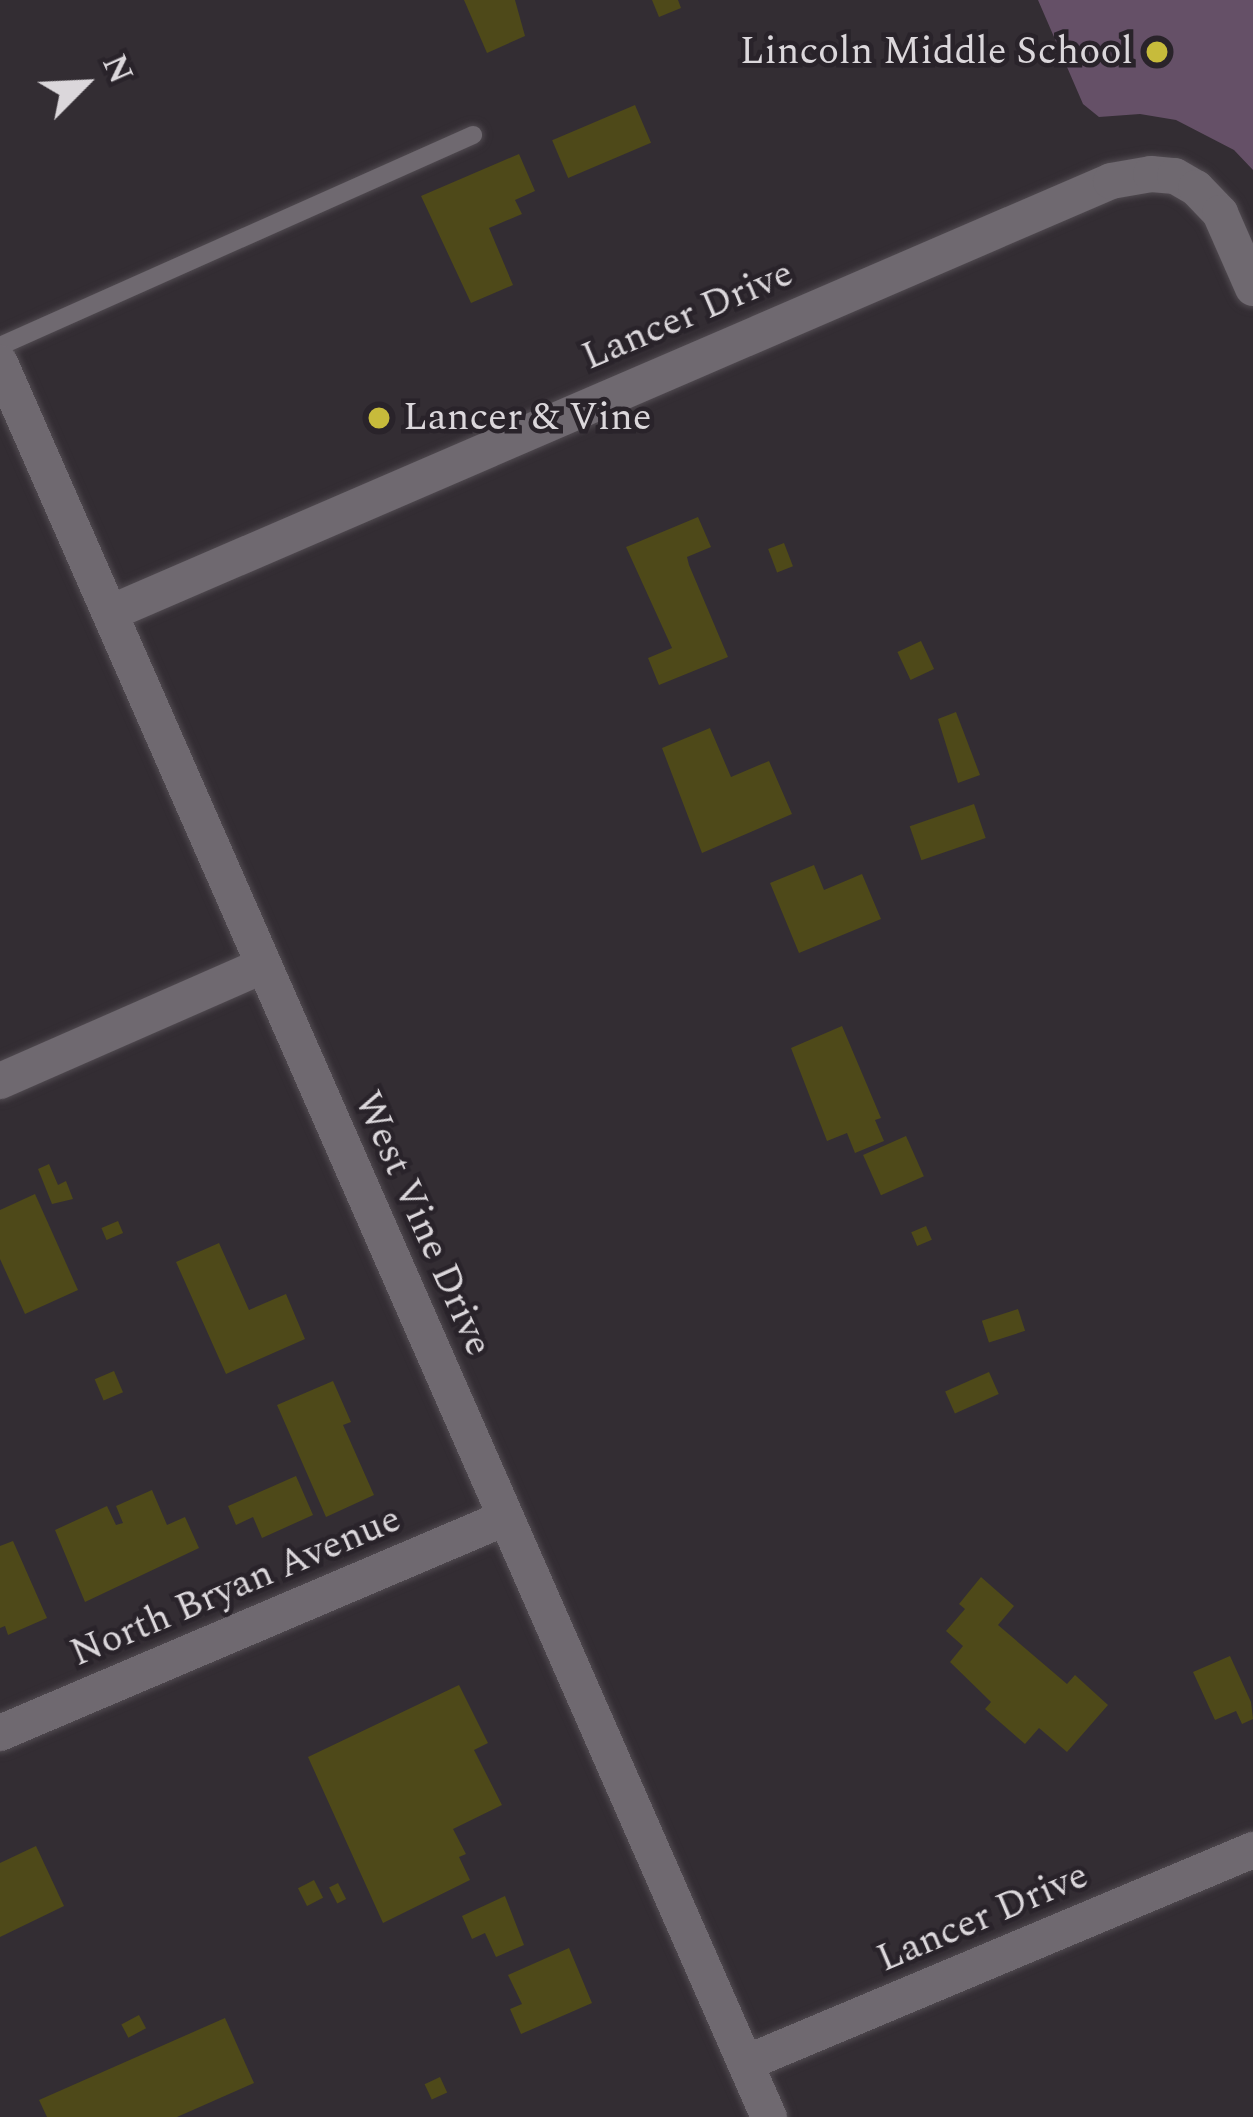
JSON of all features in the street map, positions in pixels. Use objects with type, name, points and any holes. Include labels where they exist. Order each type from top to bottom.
[{"type":"street","name":"Lancer Drive","points":[[110,613],[1111,181],[1151,174],[1175,176],[1196,188],[1220,213],[1253,288]]},
{"type":"street","name":"West Vine Drive","points":[[0,363],[770,2117]]},
{"type":"street","points":[[0,1081],[264,965]]},
{"type":"street","name":"North Bryan Avenue","points":[[0,1733],[505,1518]]},
{"type":"street","name":"Lancer Drive","points":[[746,2063],[1253,1850]]},
{"type":"lane","points":[[0,346],[473,135]]},
{"type":"shaded area","name":"Lincoln Middle School","points":[[1038,0],[1253,0],[1253,170],[1234,150],[1176,120],[1140,114],[1099,117],[1083,104]]},
{"type":"building","points":[[464,0],[515,0],[525,36],[487,53]]},
{"type":"building","points":[[652,0],[678,0],[681,8],[659,17]]},
{"type":"building","points":[[635,105],[651,143],[568,178],[552,140]]},
{"type":"building","points":[[519,154],[535,191],[515,200],[522,214],[489,228],[513,285],[471,303],[421,196]]},
{"type":"building","points":[[698,517],[711,547],[687,557],[728,657],[659,685],[648,658],[672,648],[626,547]]},
{"type":"building","points":[[784,543],[793,566],[777,572],[768,549]]},
{"type":"building","points":[[921,641],[934,669],[911,680],[897,652]]},
{"type":"building","points":[[956,712],[980,775],[958,783],[938,719]]},
{"type":"building","points":[[710,728],[731,777],[769,761],[792,814],[702,853],[662,748]]},
{"type":"building","points":[[974,804],[986,838],[921,860],[910,826]]},
{"type":"building","points":[[814,865],[824,890],[862,874],[881,919],[799,953],[770,883]]},
{"type":"building","points":[[842,1026],[881,1118],[875,1120],[884,1141],[855,1153],[847,1133],[827,1141],[791,1048]]},
{"type":"building","points":[[906,1136],[924,1176],[881,1195],[863,1155]]},
{"type":"building","points":[[49,1164],[58,1185],[66,1181],[73,1199],[52,1204],[38,1169]]},
{"type":"building","points":[[35,1194],[78,1290],[25,1314],[0,1259],[0,1210]]},
{"type":"building","points":[[118,1221],[123,1233],[107,1240],[101,1228]]},
{"type":"building","points":[[926,1226],[932,1240],[917,1246],[911,1232]]},
{"type":"building","points":[[219,1243],[249,1310],[286,1294],[305,1339],[226,1374],[176,1262]]},
{"type":"building","points":[[1018,1309],[1025,1331],[989,1343],[982,1321]]},
{"type":"building","points":[[114,1371],[123,1392],[104,1400],[95,1379]]},
{"type":"building","points":[[989,1372],[999,1394],[955,1413],[945,1392]]},
{"type":"building","points":[[333,1381],[351,1422],[343,1425],[374,1495],[326,1517],[277,1405]]},
{"type":"building","points":[[296,1476],[313,1515],[262,1538],[253,1517],[236,1525],[228,1506]]},
{"type":"building","points":[[152,1490],[167,1525],[185,1517],[199,1548],[85,1602],[55,1530],[107,1506],[116,1525],[123,1523],[116,1506]]},
{"type":"building","points":[[13,1541],[47,1618],[8,1635],[5,1626],[0,1628],[0,1546]]},
{"type":"building","points":[[981,1577],[1014,1606],[998,1625],[1067,1684],[1075,1675],[1108,1705],[1067,1752],[1039,1728],[1025,1744],[985,1709],[991,1702],[950,1662],[963,1646],[946,1631],[965,1609],[959,1604]]},
{"type":"building","points":[[1230,1656],[1251,1702],[1253,1719],[1242,1724],[1236,1711],[1215,1720],[1193,1672]]},
{"type":"building","points":[[459,1685],[488,1743],[474,1750],[502,1805],[453,1829],[466,1854],[459,1857],[470,1880],[383,1923],[308,1757]]},
{"type":"building","points":[[36,1846],[64,1906],[0,1937],[0,1863]]},
{"type":"building","points":[[314,1880],[323,1898],[307,1906],[298,1888]]},
{"type":"building","points":[[338,1883],[346,1899],[337,1904],[329,1888]]},
{"type":"building","points":[[505,1896],[524,1945],[496,1957],[485,1933],[472,1939],[462,1916]]},
{"type":"building","points":[[569,1948],[592,2003],[521,2034],[510,2009],[522,2004],[508,1975]]},
{"type":"building","points":[[139,2015],[146,2028],[128,2038],[121,2024]]},
{"type":"building","points":[[225,2018],[254,2083],[177,2117],[47,2117],[39,2100]]},
{"type":"building","points":[[440,2077],[447,2092],[432,2100],[425,2084]]},
{"type":"place","name":"Lincoln Middle School","points":[[1157,52]]},
{"type":"place","name":"Lancer & Vine","points":[[379,418]]}]
